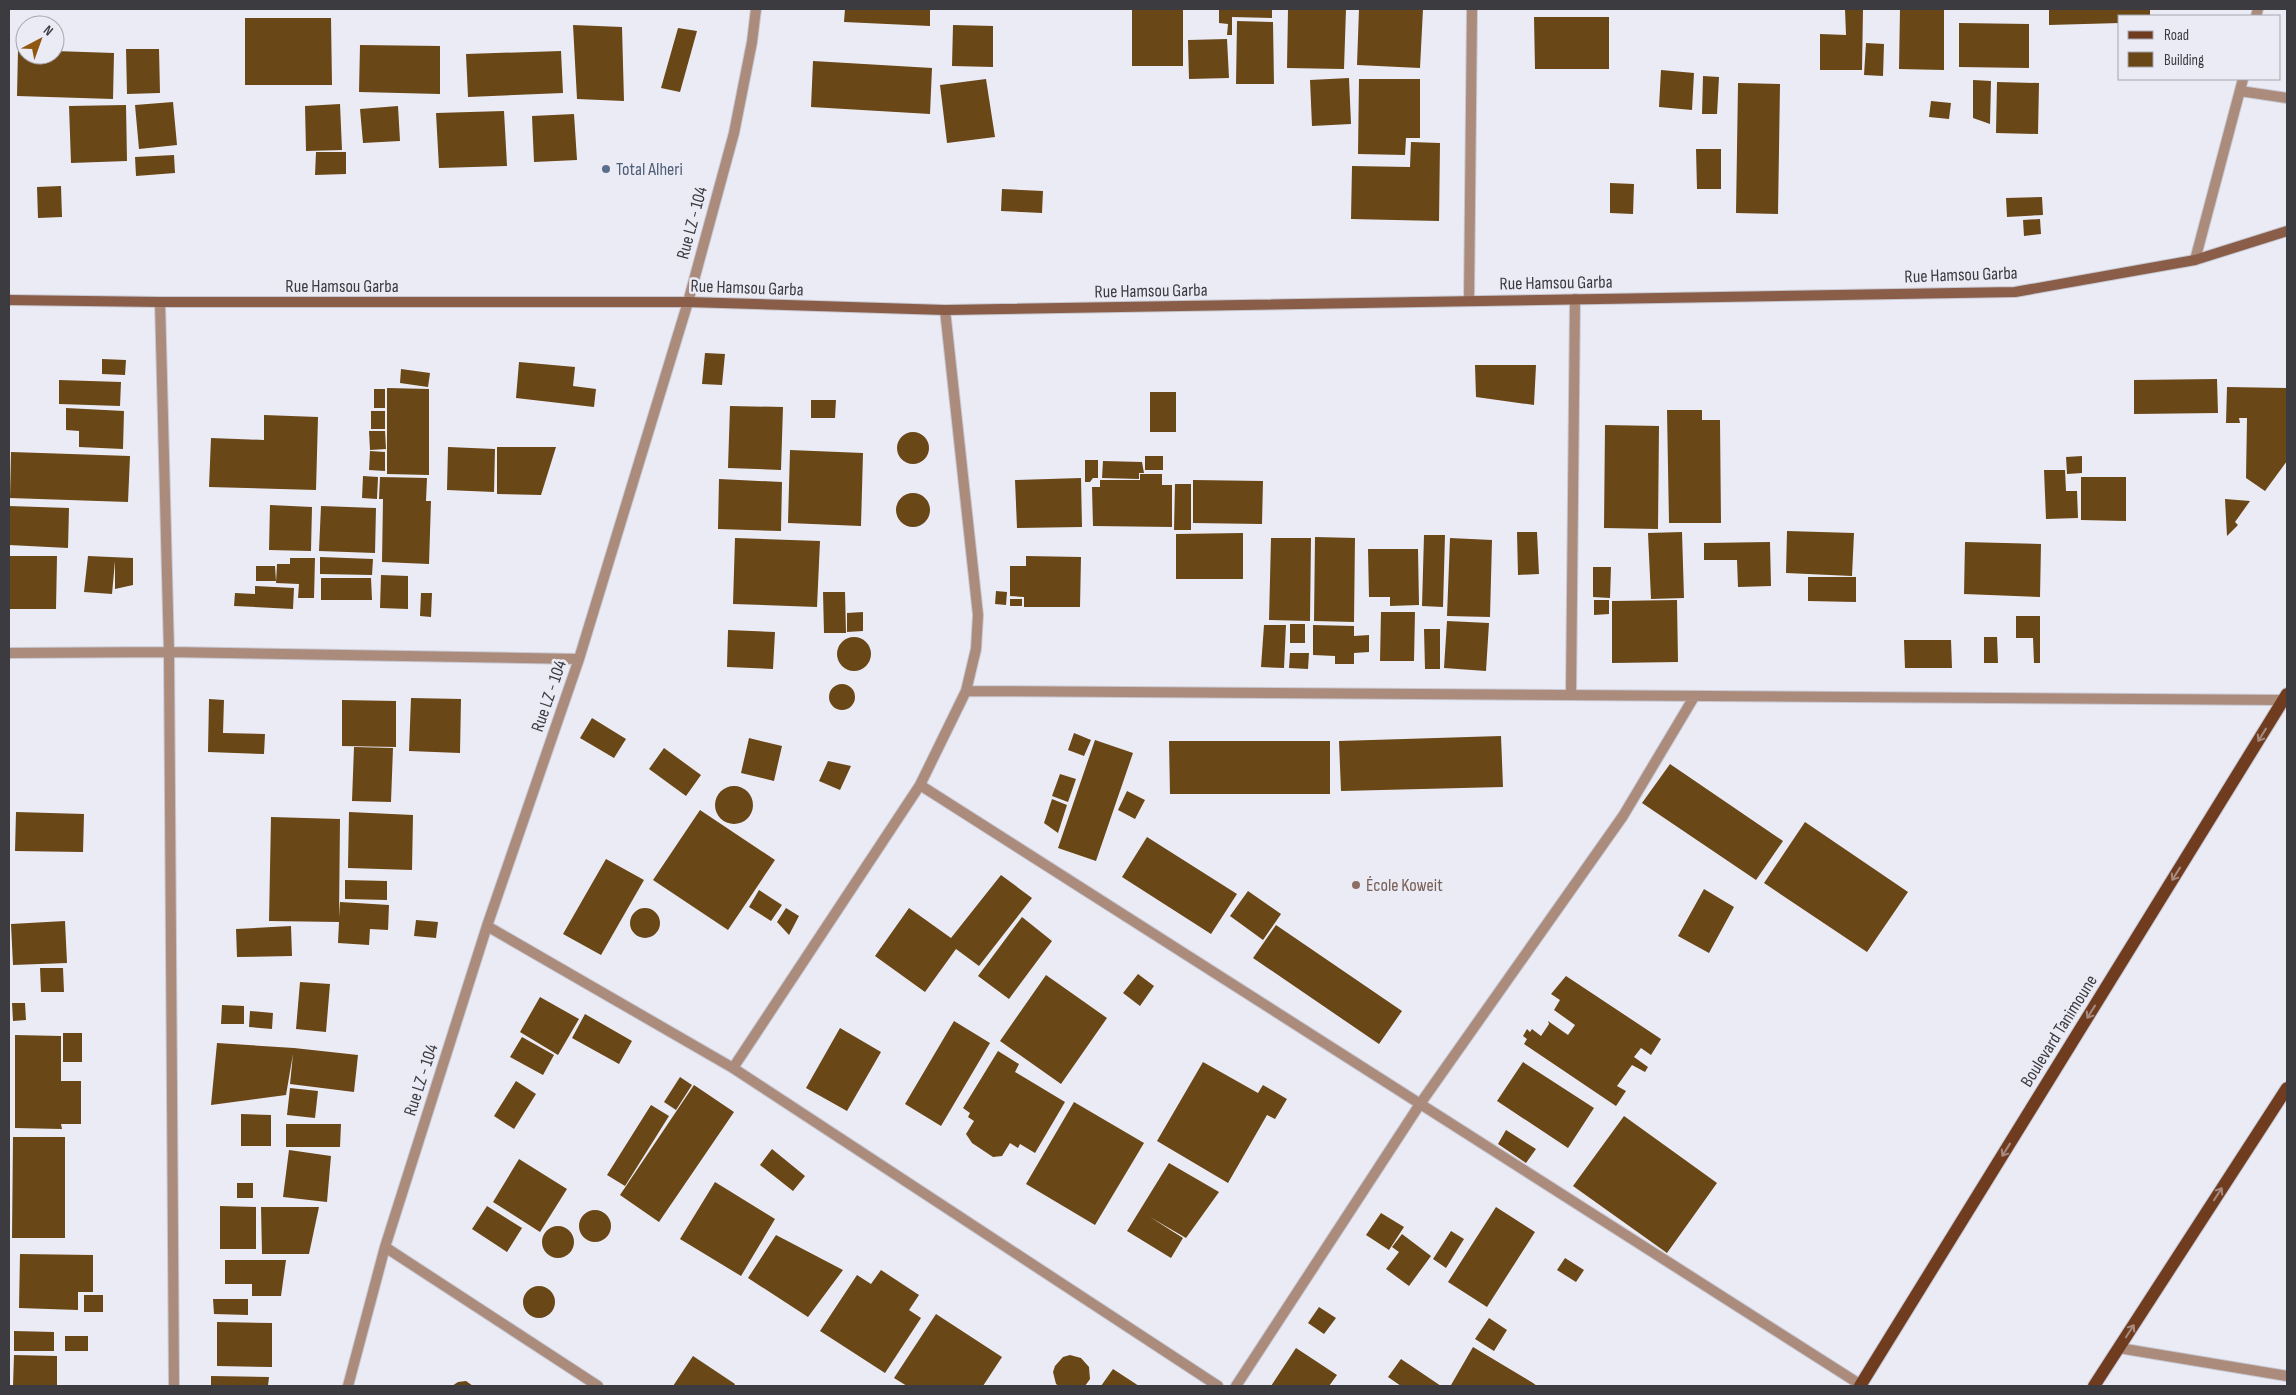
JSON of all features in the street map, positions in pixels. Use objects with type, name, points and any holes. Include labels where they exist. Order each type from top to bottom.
[{"type":"main road","name":"Boulevard Tanimoune","points":[[1861,1385],[2285,697]]},
{"type":"main road","points":[[2094,1386],[2287,1088]]},
{"type":"street","name":"Rue LZ - 104","points":[[348,1386],[385,1247],[487,926],[578,659],[688,302],[734,133],[752,42],[756,9]]},
{"type":"street","points":[[1469,301],[1472,9]]},
{"type":"street","points":[[2195,260],[2243,80]]},
{"type":"street","points":[[2240,90],[2287,98]]},
{"type":"street","name":"Rue Hamsou Garba","points":[[9,300],[160,302],[688,302],[945,310],[2015,292],[2195,260],[2287,231]]},
{"type":"street","points":[[1571,694],[1574,299]]},
{"type":"street","points":[[160,302],[169,652],[174,1386]]},
{"type":"street","points":[[733,1068],[920,785],[966,691],[976,649],[978,615],[945,310]]},
{"type":"street","points":[[9,652],[169,652],[578,659]]},
{"type":"street","points":[[966,691],[1571,694],[1694,697],[2285,697]]},
{"type":"street","points":[[1236,1386],[1420,1104],[1623,816],[1694,697]]},
{"type":"street","points":[[920,785],[1861,1385]]},
{"type":"street","points":[[487,926],[733,1068],[1218,1386]]},
{"type":"street","points":[[385,1247],[598,1386]]},
{"type":"street","points":[[2119,1348],[2287,1376]]},
{"type":"building","points":[[845,9],[930,9],[930,26],[844,22]]},
{"type":"building","points":[[1132,9],[1183,9],[1183,66],[1132,66]]},
{"type":"building","points":[[1219,9],[1272,9],[1272,18],[1232,17],[1232,35],[1227,35],[1228,24],[1219,23]]},
{"type":"building","points":[[1288,9],[1346,9],[1344,69],[1287,68]]},
{"type":"building","points":[[1359,9],[1423,9],[1420,68],[1357,65]]},
{"type":"building","points":[[1845,9],[1863,10],[1862,70],[1820,70],[1820,34],[1846,35]]},
{"type":"building","points":[[1900,9],[1944,9],[1944,70],[1899,69]]},
{"type":"building","points":[[2049,9],[2150,9],[2150,15],[2118,15],[2118,23],[2049,25]]},
{"type":"building","points":[[1534,17],[1609,17],[1609,69],[1535,69]]},
{"type":"building","points":[[245,18],[331,18],[332,85],[245,85]]},
{"type":"building","points":[[1237,21],[1273,22],[1274,84],[1236,84]]},
{"type":"building","points":[[1959,23],[2029,24],[2029,68],[1959,67]]},
{"type":"building","points":[[573,25],[622,27],[624,101],[577,99]]},
{"type":"building","points":[[953,25],[993,26],[993,67],[952,66]]},
{"type":"building","points":[[678,28],[697,31],[680,92],[661,88]]},
{"type":"building","points":[[1227,39],[1229,78],[1189,79],[1188,40]]},
{"type":"building","points":[[1866,43],[1884,44],[1883,76],[1864,75]]},
{"type":"building","points":[[360,45],[440,46],[440,94],[359,92]]},
{"type":"building","points":[[126,49],[159,49],[160,93],[127,94]]},
{"type":"building","points":[[65,51],[114,53],[113,99],[17,96],[18,65],[65,65]]},
{"type":"building","points":[[561,51],[563,93],[468,97],[466,54]]},
{"type":"building","points":[[813,61],[932,68],[930,114],[811,107]]},
{"type":"building","points":[[1661,70],[1694,73],[1692,110],[1659,107]]},
{"type":"building","points":[[1703,76],[1719,77],[1717,114],[1702,114]]},
{"type":"building","points":[[1349,78],[1351,124],[1312,126],[1310,80]]},
{"type":"building","points":[[986,79],[995,137],[947,143],[940,85]]},
{"type":"building","points":[[1359,79],[1420,79],[1420,138],[1406,138],[1405,155],[1358,154]]},
{"type":"building","points":[[1973,80],[1991,81],[1990,124],[1973,118]]},
{"type":"building","points":[[1997,82],[2039,83],[2038,134],[1996,133]]},
{"type":"building","points":[[1738,83],[1780,84],[1778,214],[1736,213]]},
{"type":"building","points":[[1931,101],[1951,103],[1949,119],[1929,117]]},
{"type":"building","points":[[173,102],[177,145],[139,149],[135,105]]},
{"type":"building","points":[[340,104],[342,150],[306,151],[305,106]]},
{"type":"building","points":[[126,105],[127,161],[71,163],[69,106]]},
{"type":"building","points":[[398,106],[400,141],[363,143],[360,109]]},
{"type":"building","points":[[504,111],[507,166],[439,168],[436,113]]},
{"type":"building","points":[[574,114],[577,160],[534,162],[532,116]]},
{"type":"building","points":[[1411,142],[1440,143],[1439,221],[1351,219],[1352,166],[1410,167]]},
{"type":"building","points":[[1696,149],[1721,149],[1721,189],[1697,189]]},
{"type":"building","points":[[316,152],[346,152],[346,174],[315,175]]},
{"type":"building","points":[[174,155],[175,173],[136,176],[135,157]]},
{"type":"building","points":[[1610,183],[1634,184],[1633,214],[1610,213]]},
{"type":"building","points":[[61,186],[62,217],[38,218],[37,187]]},
{"type":"building","points":[[1002,189],[1043,191],[1042,213],[1001,211]]},
{"type":"building","points":[[2042,197],[2043,215],[2007,217],[2006,198]]},
{"type":"building","points":[[2040,219],[2041,234],[2024,236],[2023,220]]},
{"type":"building","points":[[705,353],[725,354],[722,385],[702,384]]},
{"type":"building","points":[[102,359],[126,360],[125,375],[102,374]]},
{"type":"building","points":[[519,362],[575,367],[573,386],[596,389],[594,407],[516,398]]},
{"type":"building","points":[[1475,365],[1536,365],[1534,405],[1476,397]]},
{"type":"building","points":[[401,369],[430,373],[428,387],[400,383]]},
{"type":"building","points":[[2217,379],[2218,413],[2134,414],[2134,380]]},
{"type":"building","points":[[59,380],[121,382],[120,406],[59,404]]},
{"type":"building","points":[[2227,387],[2287,388],[2287,461],[2265,491],[2246,478],[2247,418],[2239,418],[2240,423],[2226,423]]},
{"type":"building","points":[[387,388],[429,389],[429,475],[387,474]]},
{"type":"building","points":[[374,389],[385,389],[385,408],[374,408]]},
{"type":"building","points":[[1150,392],[1176,392],[1176,432],[1150,432]]},
{"type":"building","points":[[811,400],[836,400],[835,418],[811,418]]},
{"type":"building","points":[[730,406],[783,407],[781,470],[728,468]]},
{"type":"building","points":[[66,408],[124,411],[123,449],[79,447],[79,431],[66,430]]},
{"type":"building","points":[[1667,410],[1702,410],[1702,420],[1720,420],[1721,523],[1669,523]]},
{"type":"building","points":[[371,411],[385,411],[385,429],[371,429]]},
{"type":"building","points":[[264,415],[318,417],[316,490],[209,487],[211,438],[264,440]]},
{"type":"building","points":[[1605,425],[1659,426],[1658,529],[1604,528]]},
{"type":"building","points":[[369,431],[385,431],[386,449],[370,450]]},
{"type":"building","points":[[913,432],[919,433],[924,437],[928,442],[928,454],[924,459],[919,463],[913,464],[907,463],[902,459],[898,454],[897,448],[898,442],[902,437],[907,433]]},
{"type":"building","points":[[448,447],[495,449],[494,492],[447,490]]},
{"type":"building","points":[[497,447],[556,447],[541,495],[497,494]]},
{"type":"building","points":[[790,450],[863,453],[861,526],[788,523]]},
{"type":"building","points":[[370,451],[385,452],[385,471],[369,470]]},
{"type":"building","points":[[11,452],[130,456],[128,502],[10,498]]},
{"type":"building","points":[[1145,456],[1163,456],[1163,470],[1145,470]]},
{"type":"building","points":[[2082,456],[2082,473],[2067,474],[2066,457]]},
{"type":"building","points":[[1085,460],[1098,460],[1098,478],[1093,478],[1090,482],[1085,482]]},
{"type":"building","points":[[1103,461],[1142,462],[1144,473],[1139,473],[1139,479],[1102,478]]},
{"type":"building","points":[[2044,470],[2065,470],[2066,491],[2077,491],[2078,518],[2046,519]]},
{"type":"building","points":[[1140,474],[1162,474],[1162,485],[1172,485],[1172,527],[1093,526],[1092,487],[1100,487],[1100,480],[1140,480]]},
{"type":"building","points":[[363,476],[378,477],[377,499],[362,498]]},
{"type":"building","points":[[380,477],[427,478],[426,501],[431,501],[429,564],[382,562],[383,499],[379,499]]},
{"type":"building","points":[[2081,477],[2126,477],[2126,521],[2081,520]]},
{"type":"building","points":[[1081,478],[1082,527],[1017,528],[1015,480]]},
{"type":"building","points":[[719,479],[782,482],[781,531],[718,529]]},
{"type":"building","points":[[1193,480],[1263,481],[1262,524],[1193,523]]},
{"type":"building","points":[[1175,484],[1191,484],[1191,530],[1174,530]]},
{"type":"building","points":[[913,493],[920,494],[925,498],[929,503],[929,517],[925,522],[920,526],[913,527],[906,526],[901,522],[897,517],[896,510],[897,503],[901,498],[906,494]]},
{"type":"building","points":[[2225,499],[2250,501],[2235,522],[2238,525],[2227,536]]},
{"type":"building","points":[[270,505],[312,507],[311,551],[269,550]]},
{"type":"building","points":[[9,506],[69,508],[68,548],[9,545]]},
{"type":"building","points":[[321,506],[376,508],[375,553],[319,551]]},
{"type":"building","points":[[1787,531],[1854,533],[1852,576],[1786,573]]},
{"type":"building","points":[[1517,532],[1537,532],[1539,574],[1518,575]]},
{"type":"building","points":[[1682,532],[1684,598],[1651,599],[1648,533]]},
{"type":"building","points":[[1243,533],[1243,579],[1176,579],[1176,534]]},
{"type":"building","points":[[1424,535],[1445,535],[1443,607],[1422,606]]},
{"type":"building","points":[[1315,537],[1355,538],[1354,622],[1314,621]]},
{"type":"building","points":[[735,538],[820,541],[817,607],[733,604]]},
{"type":"building","points":[[1271,538],[1311,538],[1310,621],[1269,620]]},
{"type":"building","points":[[1450,538],[1492,540],[1490,617],[1447,616]]},
{"type":"building","points":[[1770,542],[1771,586],[1738,587],[1737,560],[1704,560],[1704,543]]},
{"type":"building","points":[[1965,542],[2041,544],[2040,597],[1964,594]]},
{"type":"building","points":[[1368,549],[1418,549],[1419,605],[1390,606],[1390,597],[1369,597]]},
{"type":"building","points":[[9,556],[57,556],[56,609],[9,609]]},
{"type":"building","points":[[88,556],[133,558],[133,585],[115,589],[115,561],[112,594],[84,592]]},
{"type":"building","points":[[1026,556],[1081,557],[1080,607],[1024,607],[1024,597],[1010,596],[1010,566],[1026,566]]},
{"type":"building","points":[[320,557],[373,559],[372,575],[320,574]]},
{"type":"building","points":[[290,558],[315,558],[314,598],[298,598],[299,584],[276,583],[277,564],[290,564]]},
{"type":"building","points":[[256,566],[275,566],[276,581],[256,581]]},
{"type":"building","points":[[1593,567],[1611,567],[1610,598],[1593,597]]},
{"type":"building","points":[[381,575],[408,576],[408,609],[380,608]]},
{"type":"building","points":[[1808,577],[1856,577],[1856,602],[1808,601]]},
{"type":"building","points":[[321,578],[371,578],[372,600],[321,600]]},
{"type":"building","points":[[255,586],[294,588],[293,609],[234,606],[235,593],[255,594]]},
{"type":"building","points":[[996,591],[1007,592],[1006,605],[995,604]]},
{"type":"building","points":[[823,592],[845,592],[846,633],[824,633]]},
{"type":"building","points":[[421,593],[432,593],[431,617],[420,616]]},
{"type":"building","points":[[1010,599],[1022,599],[1022,606],[1010,606]]},
{"type":"building","points":[[1594,600],[1609,600],[1609,614],[1594,615]]},
{"type":"building","points":[[1677,600],[1678,662],[1612,663],[1612,601]]},
{"type":"building","points":[[863,612],[863,631],[847,632],[847,613]]},
{"type":"building","points":[[1381,612],[1415,612],[1414,661],[1380,661]]},
{"type":"building","points":[[2016,616],[2040,616],[2040,663],[2034,663],[2033,638],[2016,638]]},
{"type":"building","points":[[1447,621],[1489,623],[1486,671],[1444,668]]},
{"type":"building","points":[[1290,624],[1305,624],[1305,643],[1290,643]]},
{"type":"building","points":[[1264,625],[1286,625],[1284,668],[1261,667]]},
{"type":"building","points":[[1313,625],[1354,626],[1354,636],[1369,635],[1369,652],[1354,653],[1354,664],[1335,664],[1335,656],[1313,655]]},
{"type":"building","points":[[1424,629],[1440,629],[1440,669],[1425,669]]},
{"type":"building","points":[[728,630],[775,632],[773,669],[727,667]]},
{"type":"building","points":[[854,637],[866,642],[871,654],[866,666],[854,671],[842,666],[837,654],[842,642]]},
{"type":"building","points":[[1984,637],[1997,637],[1998,663],[1984,663]]},
{"type":"building","points":[[1904,640],[1951,640],[1952,668],[1905,668]]},
{"type":"building","points":[[1290,653],[1309,653],[1308,669],[1289,668]]},
{"type":"building","points":[[842,684],[851,688],[855,697],[851,706],[842,710],[833,706],[829,697],[833,688]]},
{"type":"building","points":[[411,698],[461,699],[460,753],[409,751]]},
{"type":"building","points":[[209,699],[224,700],[223,733],[265,734],[264,754],[208,752]]},
{"type":"building","points":[[342,700],[396,701],[396,747],[342,746]]},
{"type":"building","points":[[592,718],[626,739],[614,758],[580,738]]},
{"type":"building","points":[[1074,733],[1091,740],[1084,756],[1068,750]]},
{"type":"building","points":[[1501,736],[1503,787],[1341,791],[1339,741]]},
{"type":"building","points":[[749,738],[782,746],[774,781],[741,773]]},
{"type":"building","points":[[1095,740],[1133,753],[1096,861],[1058,848]]},
{"type":"building","points":[[1169,741],[1330,741],[1330,794],[1170,794]]},
{"type":"building","points":[[354,747],[393,748],[391,802],[352,801]]},
{"type":"building","points":[[664,748],[701,775],[686,796],[649,769]]},
{"type":"building","points":[[828,761],[851,766],[840,790],[819,781]]},
{"type":"building","points":[[1670,764],[1783,841],[1756,880],[1642,803]]},
{"type":"building","points":[[1060,774],[1076,779],[1068,802],[1052,796]]},
{"type":"building","points":[[734,786],[747,792],[753,805],[747,818],[734,824],[721,818],[715,805],[721,792]]},
{"type":"building","points":[[1127,791],[1145,800],[1135,819],[1118,810]]},
{"type":"building","points":[[1052,799],[1067,805],[1058,833],[1044,823]]},
{"type":"building","points":[[700,810],[775,860],[728,930],[653,880]]},
{"type":"building","points":[[16,812],[84,814],[83,852],[15,851]]},
{"type":"building","points":[[349,812],[413,815],[412,870],[348,868]]},
{"type":"building","points":[[271,817],[340,819],[339,917],[340,902],[389,905],[388,930],[370,929],[369,945],[338,943],[339,922],[269,921]]},
{"type":"building","points":[[1805,822],[1908,892],[1867,952],[1764,883]]},
{"type":"building","points":[[1147,837],[1237,894],[1211,934],[1122,877]]},
{"type":"building","points":[[606,859],[644,880],[601,955],[563,934]]},
{"type":"building","points":[[1001,875],[1032,898],[979,966],[956,949],[925,992],[875,956],[909,908],[951,938]]},
{"type":"building","points":[[345,880],[387,881],[387,900],[345,899]]},
{"type":"building","points":[[1704,889],[1734,907],[1709,953],[1678,936]]},
{"type":"building","points":[[759,890],[782,905],[771,921],[749,907]]},
{"type":"building","points":[[1248,891],[1281,914],[1263,940],[1230,916]]},
{"type":"building","points":[[645,908],[655,913],[660,923],[655,933],[645,938],[635,933],[630,923],[635,913]]},
{"type":"building","points":[[786,908],[799,916],[789,935],[777,922]]},
{"type":"building","points":[[1022,917],[1052,941],[1009,999],[978,976]]},
{"type":"building","points":[[416,920],[438,922],[436,938],[414,936]]},
{"type":"building","points":[[65,921],[67,963],[13,965],[11,924]]},
{"type":"building","points":[[1276,925],[1402,1011],[1379,1044],[1253,958]]},
{"type":"building","points":[[291,926],[292,956],[237,957],[236,929]]},
{"type":"building","points":[[40,968],[63,968],[64,992],[41,992]]},
{"type":"building","points":[[1138,974],[1154,986],[1140,1006],[1123,993]]},
{"type":"building","points":[[1046,975],[1107,1018],[1061,1084],[1000,1041]]},
{"type":"building","points":[[1566,976],[1661,1039],[1651,1055],[1641,1048],[1634,1057],[1648,1067],[1645,1072],[1632,1065],[1617,1086],[1626,1091],[1616,1106],[1524,1044],[1527,1039],[1523,1036],[1527,1029],[1530,1032],[1532,1029],[1541,1036],[1549,1024],[1548,1021],[1568,1035],[1575,1025],[1554,1010],[1560,1000],[1551,994]]},
{"type":"building","points":[[300,982],[330,984],[326,1032],[296,1029]]},
{"type":"building","points":[[540,997],[579,1019],[558,1055],[520,1032]]},
{"type":"building","points":[[12,1003],[25,1003],[26,1020],[13,1021]]},
{"type":"building","points":[[222,1005],[244,1006],[244,1024],[221,1024]]},
{"type":"building","points":[[250,1011],[273,1013],[272,1029],[249,1027]]},
{"type":"building","points":[[585,1014],[632,1041],[619,1064],[572,1038]]},
{"type":"building","points":[[954,1021],[990,1043],[941,1126],[905,1104]]},
{"type":"building","points":[[840,1028],[881,1052],[847,1111],[806,1088]]},
{"type":"building","points":[[63,1033],[82,1033],[82,1062],[63,1062]]},
{"type":"building","points":[[15,1035],[61,1036],[61,1081],[81,1081],[81,1124],[61,1124],[62,1129],[15,1128]]},
{"type":"building","points":[[522,1037],[554,1055],[543,1075],[510,1057]]},
{"type":"building","points":[[217,1043],[294,1048],[358,1055],[354,1092],[290,1084],[293,1054],[286,1095],[211,1105]]},
{"type":"building","points":[[998,1051],[1019,1064],[1015,1072],[1065,1102],[1035,1153],[1020,1144],[1018,1148],[1010,1143],[1002,1156],[993,1157],[972,1143],[966,1134],[974,1121],[968,1117],[970,1113],[963,1108]]},
{"type":"building","points":[[1203,1062],[1258,1093],[1263,1085],[1287,1099],[1275,1119],[1267,1115],[1228,1183],[1157,1141]]},
{"type":"building","points":[[1523,1062],[1594,1108],[1568,1148],[1497,1101]]},
{"type":"building","points":[[680,1077],[692,1085],[676,1110],[664,1102]]},
{"type":"building","points":[[516,1081],[536,1094],[514,1129],[494,1116]]},
{"type":"building","points":[[694,1085],[734,1112],[659,1222],[620,1195]]},
{"type":"building","points":[[290,1088],[318,1091],[315,1118],[287,1115]]},
{"type":"building","points":[[1074,1102],[1144,1143],[1095,1225],[1026,1184]]},
{"type":"building","points":[[651,1105],[669,1116],[625,1186],[607,1175]]},
{"type":"building","points":[[241,1114],[271,1115],[271,1146],[241,1146]]},
{"type":"building","points":[[1624,1116],[1717,1183],[1667,1253],[1573,1186]]},
{"type":"building","points":[[286,1124],[341,1124],[340,1147],[286,1147]]},
{"type":"building","points":[[1506,1130],[1536,1149],[1526,1163],[1498,1144]]},
{"type":"building","points":[[13,1137],[65,1137],[65,1238],[12,1238]]},
{"type":"building","points":[[772,1149],[805,1176],[793,1191],[760,1165]]},
{"type":"building","points":[[289,1150],[331,1156],[327,1202],[283,1197]]},
{"type":"building","points":[[519,1159],[567,1189],[540,1232],[493,1202]]},
{"type":"building","points":[[1169,1163],[1219,1192],[1186,1238],[1150,1217],[1183,1238],[1171,1258],[1127,1231]]},
{"type":"building","points":[[715,1182],[775,1219],[741,1276],[680,1239]]},
{"type":"building","points":[[237,1183],[253,1183],[253,1198],[237,1198]]},
{"type":"building","points":[[220,1206],[256,1207],[256,1249],[220,1249]]},
{"type":"building","points":[[487,1206],[522,1228],[507,1252],[472,1229]]},
{"type":"building","points":[[261,1207],[319,1207],[309,1254],[262,1254]]},
{"type":"building","points":[[1496,1207],[1535,1232],[1487,1307],[1448,1282]]},
{"type":"building","points":[[595,1210],[601,1211],[606,1215],[610,1220],[610,1232],[606,1237],[601,1241],[595,1242],[589,1241],[584,1237],[580,1232],[579,1226],[580,1220],[584,1215],[589,1211]]},
{"type":"building","points":[[1381,1213],[1404,1227],[1389,1250],[1366,1235]]},
{"type":"building","points":[[558,1226],[564,1227],[569,1231],[573,1236],[573,1248],[569,1253],[564,1257],[558,1258],[552,1257],[547,1253],[543,1248],[542,1242],[543,1236],[547,1231],[552,1227]]},
{"type":"building","points":[[1451,1231],[1464,1239],[1446,1268],[1433,1259]]},
{"type":"building","points":[[1402,1234],[1431,1256],[1409,1286],[1386,1269],[1399,1252],[1392,1247]]},
{"type":"building","points":[[776,1235],[843,1270],[808,1317],[748,1278]]},
{"type":"building","points":[[20,1254],[93,1255],[93,1292],[78,1292],[78,1310],[19,1308]]},
{"type":"building","points":[[1565,1258],[1584,1270],[1576,1282],[1557,1270]]},
{"type":"building","points":[[225,1260],[286,1260],[281,1296],[252,1296],[252,1284],[225,1284]]},
{"type":"building","points":[[881,1270],[919,1295],[909,1310],[921,1318],[885,1373],[820,1331],[857,1275],[871,1284]]},
{"type":"building","points":[[539,1286],[545,1287],[550,1291],[554,1296],[554,1308],[550,1313],[545,1317],[539,1318],[533,1317],[528,1313],[524,1308],[523,1302],[524,1296],[528,1291],[533,1287]]},
{"type":"building","points":[[84,1295],[103,1295],[103,1312],[84,1312]]},
{"type":"building","points":[[213,1299],[248,1299],[248,1315],[214,1314]]},
{"type":"building","points":[[1319,1307],[1336,1318],[1324,1334],[1308,1323]]},
{"type":"building","points":[[936,1314],[1002,1357],[983,1386],[907,1386],[894,1378]]},
{"type":"building","points":[[1489,1318],[1507,1330],[1494,1351],[1475,1339]]},
{"type":"building","points":[[217,1322],[272,1323],[272,1367],[217,1366]]},
{"type":"building","points":[[14,1331],[54,1332],[54,1351],[14,1351]]},
{"type":"building","points":[[65,1336],[88,1336],[88,1351],[65,1351]]},
{"type":"building","points":[[1473,1347],[1533,1383],[1537,1386],[1451,1385]]},
{"type":"building","points":[[1296,1348],[1337,1375],[1329,1386],[1271,1386]]},
{"type":"building","points":[[14,1355],[57,1356],[57,1386],[13,1386]]},
{"type":"building","points":[[1070,1355],[1081,1358],[1089,1367],[1090,1379],[1085,1386],[1059,1386],[1056,1384],[1053,1372],[1055,1366],[1063,1357]]},
{"type":"building","points":[[693,1356],[735,1384],[734,1386],[673,1386]]},
{"type":"building","points":[[1401,1359],[1441,1386],[1401,1386],[1388,1377]]},
{"type":"building","points":[[1113,1369],[1139,1386],[1101,1386]]},
{"type":"building","points":[[211,1376],[269,1377],[268,1386],[211,1386]]},
{"type":"building","points":[[466,1381],[473,1386],[452,1386],[458,1382]]},
{"type":"place","name":"Total Alheri","points":[[606,169]]},
{"type":"place","name":"École Koweit","points":[[1356,885]]}]
